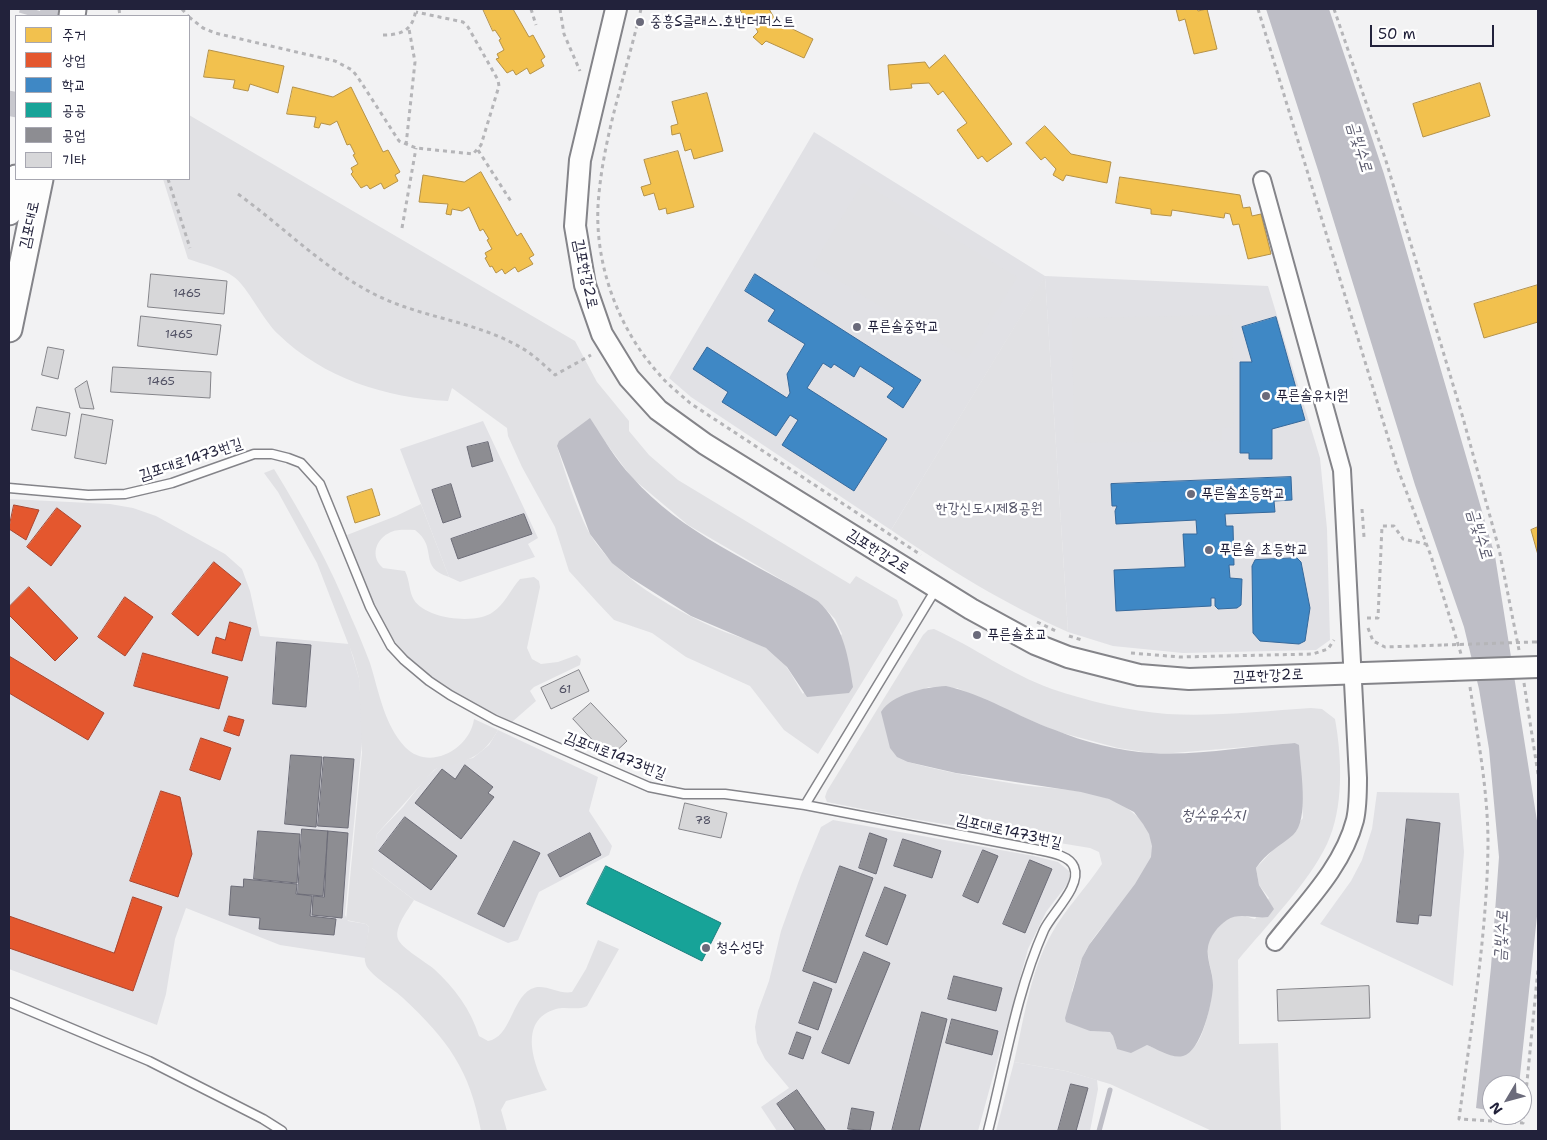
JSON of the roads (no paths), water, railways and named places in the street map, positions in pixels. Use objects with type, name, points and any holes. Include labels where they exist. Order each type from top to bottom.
[{"type":"main road","name":"김포대로","points":[[9,212],[16,180]]},
{"type":"main road","name":"김포대로","points":[[9,330],[40,180]]},
{"type":"street","name":"김포한강2로","points":[[616,9],[584,142],[577,190],[575,226],[578,255],[591,308],[602,334],[629,378],[658,410],[705,444],[936,588],[1035,644],[1098,666],[1139,675],[1189,679],[1353,673],[1457,663],[1527,668]]},
{"type":"street","points":[[1262,180],[1342,470],[1358,778],[1355,820],[1347,842],[1334,866],[1275,942]]},
{"type":"lane","name":"김포대로1473번길","points":[[9,488],[88,495],[125,494],[172,483],[254,454],[272,454],[301,463],[320,484],[382,632],[404,660],[450,695],[495,720],[564,752],[649,787],[684,794],[725,794],[805,805],[1034,849],[1061,856],[1070,861],[1074,867],[1074,885],[1045,928],[1030,967],[988,1131]]},
{"type":"lane","points":[[805,805],[936,588]]},
{"type":"lane","points":[[9,1002],[80,1030],[149,1061],[263,1119],[282,1131]]},
{"type":"water","name":"금빛수로","points":[[1266,9],[1329,9],[1384,174],[1495,556],[1538,827],[1538,907],[1520,1075],[1482,1075],[1482,1109],[1476,1108],[1491,967],[1499,857],[1489,749],[1479,689],[1464,627],[1415,485],[1318,170]]},
{"type":"water","points":[[590,418],[626,470],[651,497],[673,515],[720,546],[818,601],[833,620],[843,641],[853,687],[849,693],[807,697],[787,667],[766,648],[691,616],[631,578],[612,563],[590,534],[557,446],[559,441]]},
{"type":"water","name":"청수유수지","points":[[946,686],[974,694],[1041,725],[1066,734],[1090,742],[1127,750],[1169,754],[1295,743],[1299,745],[1303,806],[1298,828],[1293,835],[1269,854],[1256,868],[1259,885],[1274,909],[1268,917],[1236,916],[1227,920],[1213,935],[1209,943],[1208,952],[1213,980],[1211,1002],[1200,1036],[1195,1045],[1183,1056],[1174,1056],[1147,1045],[1131,1053],[1117,1049],[1110,1032],[1090,1031],[1066,1022],[1065,1018],[1082,958],[1089,945],[1135,884],[1151,857],[1152,846],[1149,834],[1143,824],[1134,812],[1109,799],[1081,792],[956,773],[908,762],[897,757],[890,748],[881,712],[893,700],[901,696],[919,690]]},
{"type":"waterway","points":[[1099,1131],[1110,1090]]},
{"type":"tunnel","points":[[31,15],[33,9]]},
{"type":"tunnel","points":[[52,15],[53,9]]},
{"type":"tunnel","points":[[9,116],[15,87]]},
{"type":"place","name":"중흥S클래스.호반더퍼스트","points":[[640,22]]},
{"type":"place","name":"푸른솔중학교","points":[[857,327]]},
{"type":"place","name":"푸른솔유치원","points":[[1266,396]]},
{"type":"place","name":"푸른솔초등학교","points":[[1191,494]]},
{"type":"place","name":"푸른솔 초등학교","points":[[1209,550]]},
{"type":"place","name":"푸른솔초교","points":[[977,635]]},
{"type":"place","name":"청수성당","points":[[706,948]]},
{"type":"park label","name":"한강신도시제8공원","points":[[989,509]]}]
